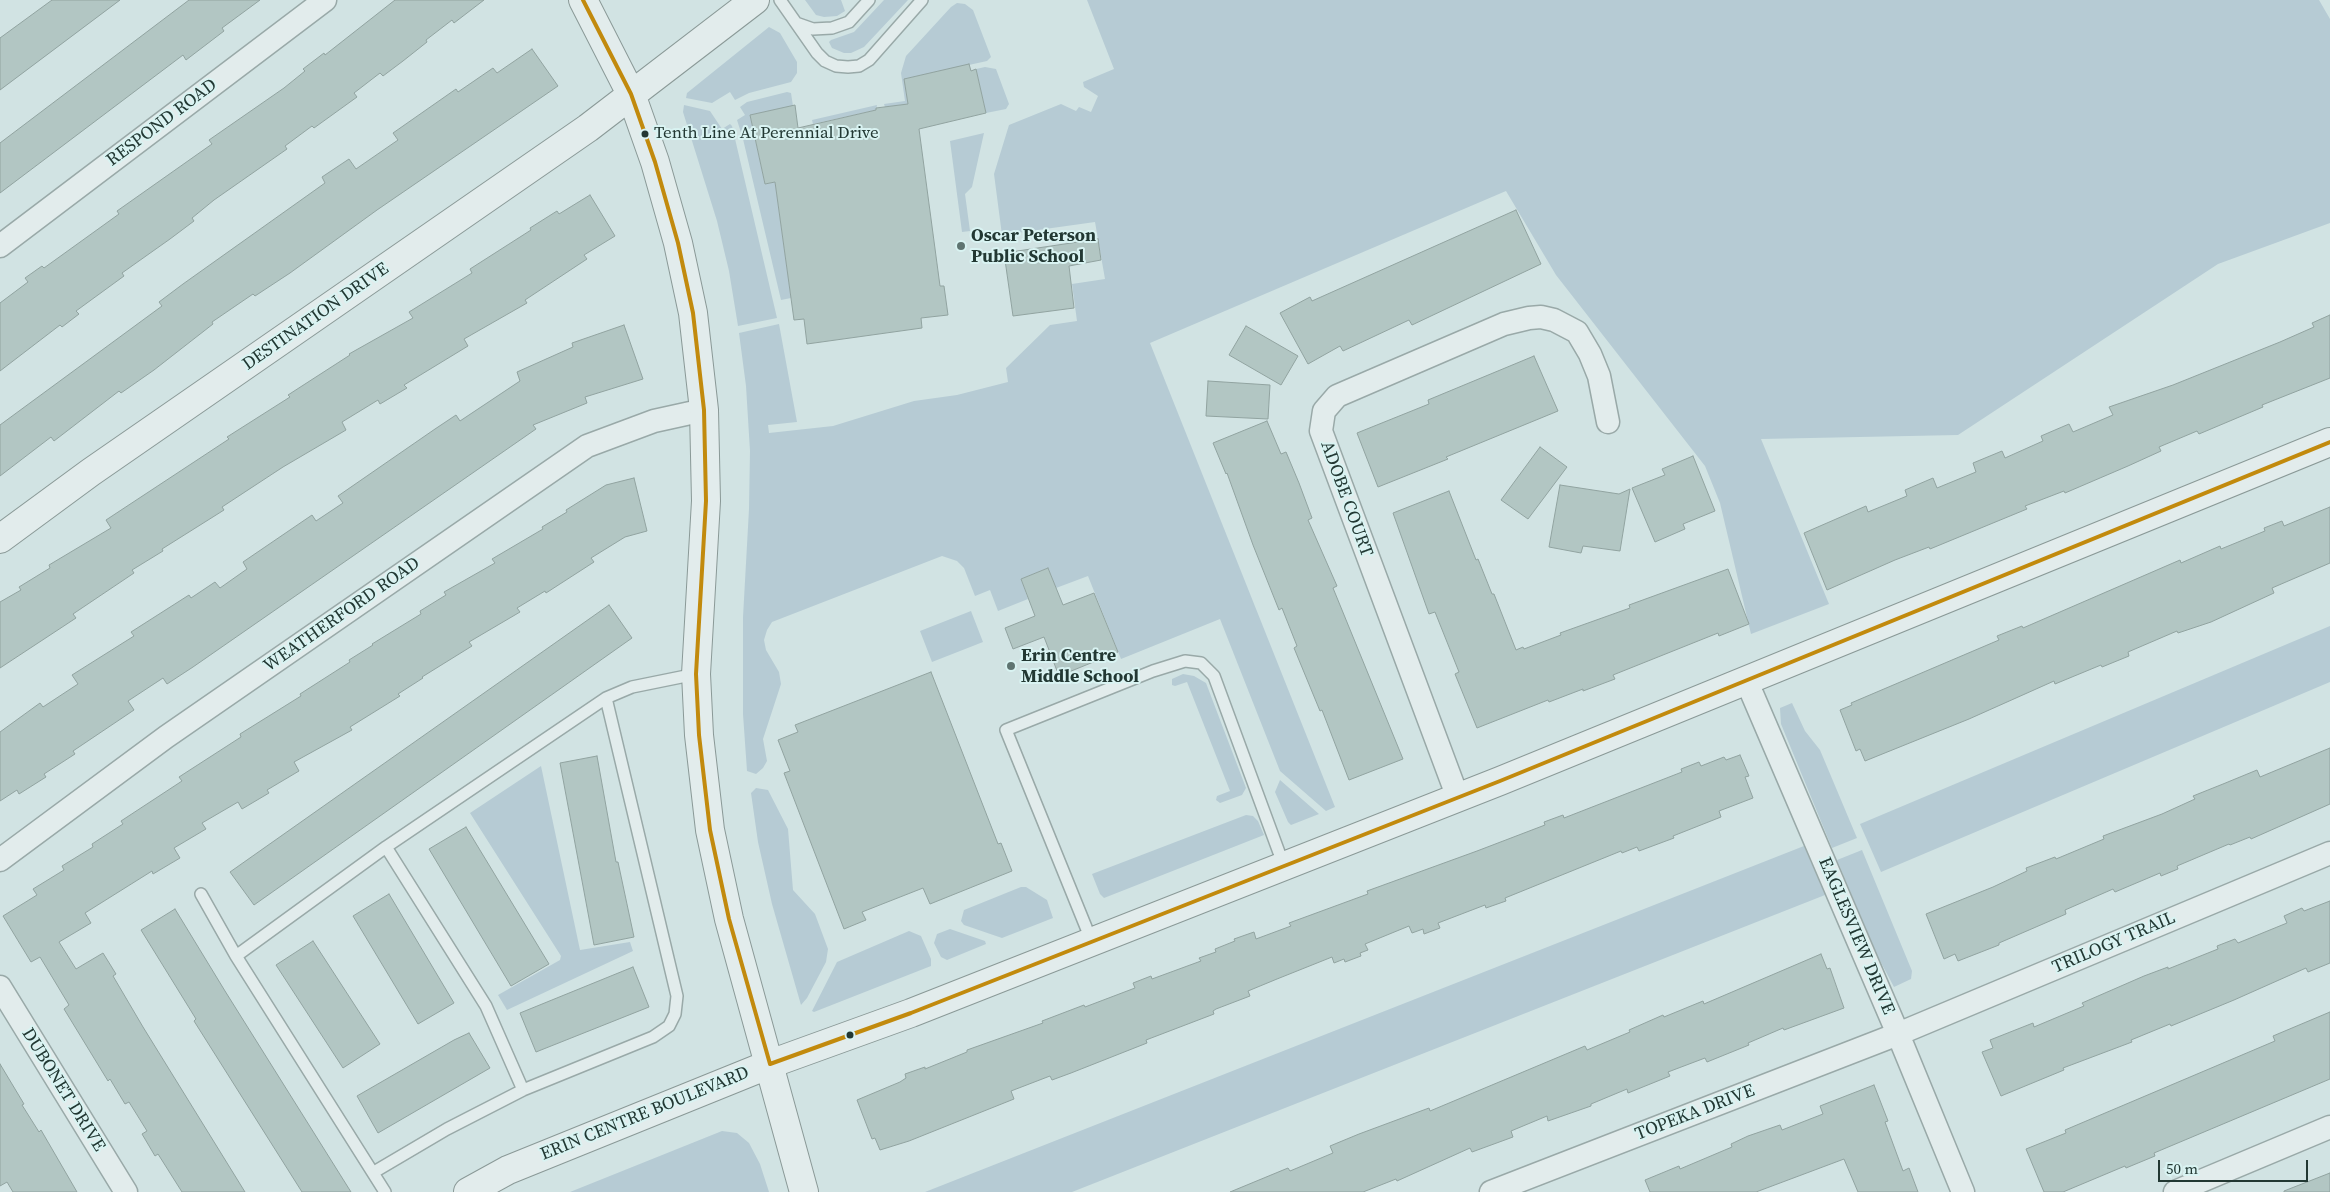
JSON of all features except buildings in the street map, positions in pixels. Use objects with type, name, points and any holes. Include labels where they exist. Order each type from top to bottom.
[{"type":"street","name":"RESPOND ROAD","points":[[0,246],[325,0]]},
{"type":"street","points":[[583,0],[631,94],[655,162],[678,243],[693,313],[704,410],[706,501],[696,674],[698,736],[710,830],[729,919],[804,1192]]},
{"type":"street","name":"DESTINATION DRIVE","points":[[0,539],[91,472],[588,128],[755,0]]},
{"type":"street","name":"ADOBE COURT","points":[[1458,798],[1321,431],[1324,411],[1337,396],[1504,324],[1541,317],[1554,320],[1577,332],[1590,354],[1599,376],[1608,422]]},
{"type":"street","name":"WEATHERFORD ROAD","points":[[0,860],[166,737],[587,446],[654,421],[704,410]]},
{"type":"street","name":"ERIN CENTRE BOULEVARD","points":[[468,1192],[508,1170],[770,1064],[911,1013],[1458,798],[1747,682],[2330,442]]},
{"type":"street","name":"EAGLESVIEW DRIVE","points":[[1747,682],[1898,1034],[1962,1192]]},
{"type":"street","name":"TRILOGY TRAIL","points":[[1898,1034],[2330,853]]},
{"type":"street","name":"DUBONET DRIVE","points":[[0,987],[126,1192]]},
{"type":"street","name":"TOPEKA DRIVE","points":[[1491,1192],[1898,1034]]},
{"type":"street","points":[[2175,1192],[2330,1128]]},
{"type":"lane","points":[[780,0],[817,53],[826,61],[836,66],[859,66],[870,60],[922,0]]},
{"type":"lane","points":[[796,23],[813,29],[832,28],[849,22],[869,0]]},
{"type":"lane","points":[[1092,942],[1006,730],[1153,671],[1185,661],[1201,663],[1214,676],[1284,866]]},
{"type":"lane","points":[[236,956],[386,847],[606,698],[632,687],[696,674]]},
{"type":"lane","points":[[374,1172],[447,1129],[523,1090],[653,1037],[669,1026],[674,1014],[677,996],[606,698]]},
{"type":"lane","points":[[386,847],[486,1006],[523,1090]]},
{"type":"lane","points":[[200,894],[236,956],[385,1192]]},
{"type":"shaded area","points":[[805,0],[841,0],[845,11],[837,16],[824,17],[816,15]]},
{"type":"shaded area","points":[[884,0],[908,0],[864,47],[851,53],[844,53],[832,48],[829,42],[831,40],[854,32]]},
{"type":"shaded area","points":[[1087,0],[2319,0],[2330,19],[2330,223],[2218,264],[1958,435],[1761,439],[1829,604],[1751,634],[1720,503],[1705,466],[1556,275],[1506,191],[1150,343],[1335,807],[1326,811],[1280,771],[1220,619],[1121,659],[1088,576],[1056,588],[1048,568],[1021,579],[1028,599],[998,611],[990,590],[975,596],[964,568],[957,561],[942,556],[772,622],[764,640],[766,650],[779,672],[781,684],[763,739],[767,761],[756,774],[747,771],[743,714],[743,617],[750,451],[746,386],[739,333],[779,324],[797,422],[768,425],[769,433],[833,426],[914,401],[957,395],[1008,382],[1006,368],[1050,325],[1077,321],[1072,284],[1105,279],[1095,222],[1002,235],[994,174],[1009,125],[1061,104],[1076,111],[1079,107],[1091,112],[1098,96],[1084,87],[1083,82],[1114,69]]},
{"type":"shaded area","points":[[957,3],[965,4],[973,10],[991,57],[987,61],[905,79],[908,104],[885,107],[884,104],[905,101],[901,73],[906,56],[951,7]]},
{"type":"shaded area","points":[[769,27],[780,33],[797,62],[797,73],[791,82],[749,93],[735,100],[730,92],[712,103],[686,98],[687,93]]},
{"type":"shaded area","points":[[985,67],[996,69],[1009,104],[1006,109],[986,113],[976,69]]},
{"type":"shaded area","points":[[787,92],[791,93],[793,106],[750,115],[765,184],[775,182],[791,298],[781,300],[737,120],[745,115],[740,107],[747,102]]},
{"type":"shaded area","points":[[684,105],[710,111],[722,129],[730,124],[732,126],[777,318],[738,326],[729,271],[717,221],[683,112]]},
{"type":"shaded area","points":[[877,105],[876,110],[813,124],[812,120]]},
{"type":"shaded area","points":[[984,133],[972,187],[965,194],[970,231],[962,232],[950,141]]},
{"type":"shaded area","points":[[971,611],[983,642],[932,662],[920,631]]},
{"type":"shaded area","points":[[2330,626],[2330,682],[1881,872],[1860,824]]},
{"type":"shaded area","points":[[1183,674],[1194,676],[1206,683],[1246,788],[1242,795],[1220,803],[1216,800],[1217,796],[1230,791],[1187,682],[1175,686],[1172,685],[1172,679]]},
{"type":"shaded area","points":[[1792,703],[1805,731],[1820,750],[1857,838],[1832,848],[1781,724],[1780,708]]},
{"type":"shaded area","points":[[541,766],[580,950],[630,942],[633,951],[507,1010],[498,995],[560,960],[561,956],[470,813]]},
{"type":"shaded area","points":[[1280,780],[1319,814],[1291,825],[1275,792]]},
{"type":"shaded area","points":[[756,788],[768,790],[788,829],[793,890],[815,914],[828,949],[826,962],[807,998],[801,1005],[772,904],[758,842],[751,793]]},
{"type":"shaded area","points":[[1246,815],[1253,816],[1258,821],[1264,835],[1104,898],[1100,894],[1092,874]]},
{"type":"shaded area","points":[[1804,846],[1825,895],[1072,1192],[925,1192]]},
{"type":"shaded area","points":[[1862,850],[1912,971],[1911,979],[1894,987],[1878,957],[1837,860]]},
{"type":"shaded area","points":[[1021,887],[1026,887],[1047,900],[1053,918],[1002,938],[964,925],[961,921],[964,910]]},
{"type":"shaded area","points":[[950,929],[985,941],[986,944],[947,960],[941,957],[934,943],[937,934]]},
{"type":"shaded area","points":[[909,931],[921,936],[931,959],[931,966],[814,1012],[812,1011],[837,962]]},
{"type":"shaded area","points":[[722,1131],[737,1133],[749,1143],[760,1164],[769,1192],[570,1192]]},
{"type":"transit line","points":[[583,0],[631,94],[655,162],[678,243],[693,313],[704,410],[706,501],[696,674],[699,735],[710,830],[729,919],[770,1064],[911,1013],[1500,781],[2330,442]]},
{"type":"place","name":"Tenth Line At Perennial Drive","points":[[645,134]]},
{"type":"place","name":"Oscar Peterson Public School","points":[[961,246]]},
{"type":"place","name":"Erin Centre Middle School","points":[[1011,666]]}]
